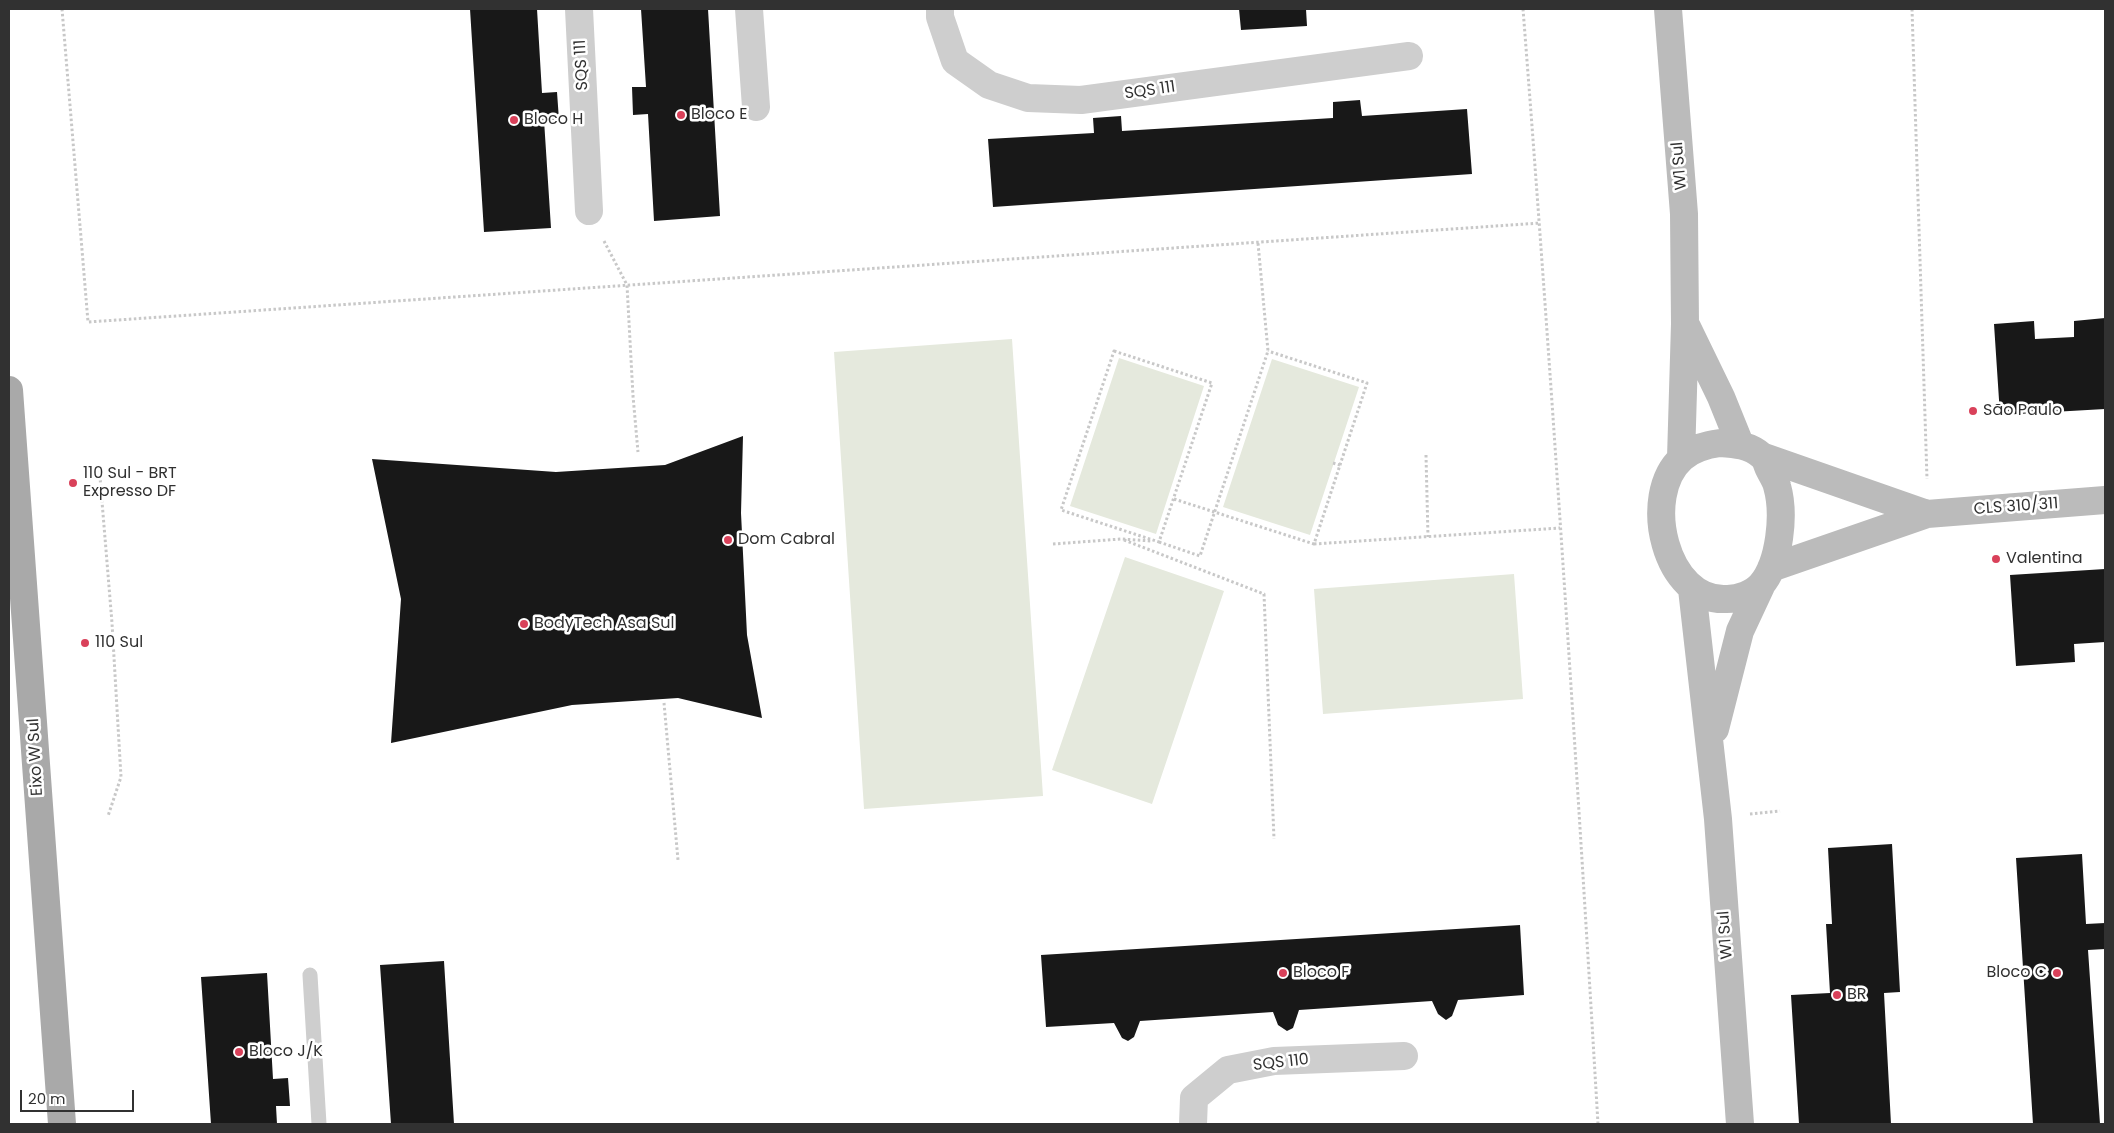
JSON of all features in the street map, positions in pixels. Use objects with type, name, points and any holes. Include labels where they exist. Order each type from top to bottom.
[{"type":"main road","name":"Eixo W Sul","points":[[9,390],[62,1124]]},
{"type":"street","name":"SQS 111","points":[[579,9],[589,211]]},
{"type":"street","points":[[749,9],[756,108]]},
{"type":"street","name":"SQS 111","points":[[940,9],[940,17],[955,61],[989,85],[1028,98],[1081,100],[1409,56]]},
{"type":"street","name":"W1 Sul","points":[[1668,9],[1684,214],[1685,324],[1681,458]]},
{"type":"street","name":"W1 Sul","points":[[1685,324],[1740,444]]},
{"type":"street","points":[[1720,442],[1740,444],[1764,458],[1777,486],[1780,514],[1779,543],[1766,577],[1742,598],[1725,600],[1708,597],[1692,590],[1674,566],[1664,540],[1660,510],[1664,481],[1681,458],[1699,447],[1720,442]]},
{"type":"street","name":"CLS 310/311","points":[[1764,458],[1928,514]]},
{"type":"street","name":"CLS 310/311","points":[[1766,577],[1928,514],[2105,500]]},
{"type":"street","name":"W1 Sul","points":[[1711,745],[1740,631],[1766,577]]},
{"type":"street","name":"W1 Sul","points":[[1692,590],[1711,745],[1740,1124]]},
{"type":"street","name":"SQS 110","points":[[1193,1124],[1194,1098],[1228,1070],[1274,1060],[1404,1056]]},
{"type":"lane","points":[[310,975],[319,1124]]},
{"type":"path","points":[[62,9],[88,322],[1540,224]]},
{"type":"path","points":[[1523,9],[1540,224],[1598,1124]]},
{"type":"path","points":[[1912,9],[1928,514]]},
{"type":"path","points":[[589,211],[627,285],[638,452]]},
{"type":"path","points":[[1159,542],[1174,499],[1183,464],[1212,383],[1114,351],[1061,510],[1200,556],[1242,436],[1268,351],[1258,243]]},
{"type":"path","points":[[1268,351],[1367,383],[1314,544]]},
{"type":"path","points":[[1086,436],[1092,438]]},
{"type":"path","points":[[1426,455],[1428,537]]},
{"type":"path","points":[[1333,463],[1340,465]]},
{"type":"path","points":[[99,465],[111,613],[121,777],[108,816]]},
{"type":"path","points":[[1174,499],[1314,544],[1560,528]]},
{"type":"path","points":[[1053,544],[1121,539],[1159,542]]},
{"type":"path","points":[[1121,539],[1264,594],[1274,839]]},
{"type":"path","points":[[664,703],[678,860]]},
{"type":"shaded area","points":[[1012,339],[1043,796],[864,809],[834,352]]},
{"type":"shaded area","points":[[1119,358],[1204,386],[1156,534],[1070,506]]},
{"type":"shaded area","points":[[1272,359],[1359,387],[1310,535],[1223,507]]},
{"type":"shaded area","points":[[1125,557],[1224,591],[1152,804],[1052,770]]},
{"type":"shaded area","points":[[1514,574],[1523,699],[1323,714],[1314,589]]},
{"type":"building","name":"Bloco H","points":[[470,9],[537,9],[542,93],[557,92],[559,120],[544,120],[551,228],[484,232]]},
{"type":"building","name":"Bloco E","points":[[641,9],[708,9],[720,216],[654,221],[648,114],[633,115],[632,87],[646,87]]},
{"type":"building","points":[[1239,9],[1306,9],[1307,26],[1241,30]]},
{"type":"building","points":[[1360,100],[1362,116],[1467,109],[1472,174],[993,207],[988,139],[1094,133],[1093,118],[1121,116],[1122,131],[1333,118],[1333,102]]},
{"type":"building","points":[[2105,318],[2105,409],[2000,415],[1994,324],[2034,321],[2035,339],[2074,337],[2074,321]]},
{"type":"building","points":[[743,436],[741,513],[747,635],[762,718],[678,698],[572,705],[391,743],[401,599],[372,459],[556,472],[665,465]]},
{"type":"building","points":[[2105,569],[2105,642],[2074,644],[2075,662],[2016,666],[2010,575]]},
{"type":"building","points":[[1892,844],[1900,992],[1884,993],[1891,1124],[1799,1124],[1791,995],[1830,993],[1826,924],[1832,924],[1828,848]]},
{"type":"building","name":"Bloco C","points":[[2082,854],[2086,924],[2105,923],[2105,949],[2088,950],[2100,1124],[2033,1124],[2016,858]]},
{"type":"building","name":"Bloco F","points":[[1520,925],[1524,995],[1458,1000],[1452,1016],[1446,1020],[1438,1014],[1432,1001],[1299,1010],[1293,1028],[1287,1031],[1278,1025],[1273,1012],[1140,1021],[1134,1037],[1128,1041],[1122,1038],[1114,1023],[1046,1027],[1041,955]]},
{"type":"building","points":[[444,961],[454,1124],[391,1124],[380,965]]},
{"type":"building","name":"Bloco J/K","points":[[267,973],[273,1079],[288,1078],[290,1106],[276,1106],[277,1124],[211,1124],[201,977]]},
{"type":"place","name":"Bloco E","points":[[681,115]]},
{"type":"place","name":"Bloco H","points":[[514,120]]},
{"type":"place","name":"São Paulo","points":[[1973,411]]},
{"type":"place","name":"110 Sul - BRT Expresso DF","points":[[73,483]]},
{"type":"place","name":"Dom Cabral","points":[[728,540]]},
{"type":"place","name":"Valentina","points":[[1996,559]]},
{"type":"place","name":"BodyTech Asa Sul","points":[[524,624]]},
{"type":"place","name":"110 Sul","points":[[85,643]]},
{"type":"place","name":"Bloco F","points":[[1283,973]]},
{"type":"place","name":"Bloco C","points":[[2057,973]]},
{"type":"place","name":"BR","points":[[1837,995]]},
{"type":"place","name":"Bloco J/K","points":[[239,1052]]}]
